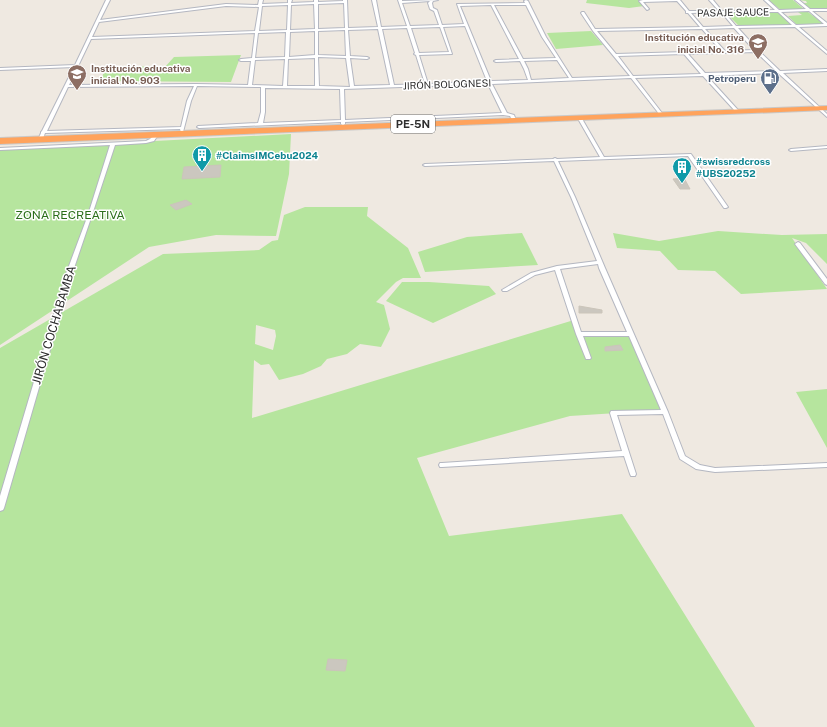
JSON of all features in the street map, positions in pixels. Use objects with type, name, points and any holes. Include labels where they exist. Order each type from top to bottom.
[{"type":"highway","name":"PE-5N","points":[[0,141],[42,136],[156,135],[182,131],[344,124],[514,120],[824,108]]},
{"type":"street","points":[[108,0],[42,136],[182,131],[189,101],[196,85]]},
{"type":"street","points":[[250,86],[261,0]]},
{"type":"street","points":[[374,0],[392,86]]},
{"type":"street","points":[[416,54],[451,53],[435,10],[432,9],[430,3],[432,0]]},
{"type":"street","points":[[427,85],[407,28],[400,1],[436,0]]},
{"type":"street","points":[[525,0],[544,37],[571,79]]},
{"type":"street","points":[[647,9],[641,1],[678,0],[687,12],[724,52]]},
{"type":"street","points":[[710,0],[780,72],[824,108],[827,116]]},
{"type":"street","points":[[766,0],[825,49],[827,53]]},
{"type":"street","points":[[797,0],[827,25]]},
{"type":"street","points":[[97,21],[226,5],[345,1],[348,56],[352,87]]},
{"type":"street","points":[[285,86],[290,2]]},
{"type":"street","points":[[316,2],[316,87]]},
{"type":"street","points":[[505,114],[489,82],[458,5],[527,4]]},
{"type":"street","points":[[492,5],[522,60],[530,81]]},
{"type":"street","name":"PASAJE SAUCE","points":[[687,12],[827,10]]},
{"type":"street","points":[[583,13],[594,30],[616,55],[661,114]]},
{"type":"street","points":[[89,38],[465,25]]},
{"type":"street","points":[[594,30],[701,27],[797,27],[827,25]]},
{"type":"street","points":[[616,55],[758,51]]},
{"type":"street","points":[[685,53],[737,111]]},
{"type":"street","points":[[241,60],[348,56],[367,58]]},
{"type":"street","points":[[496,61],[558,59]]},
{"type":"street","points":[[0,69],[76,66]]},
{"type":"street","name":"JIRÓN BOLOGNESI","points":[[66,86],[196,85],[342,88],[827,70]]},
{"type":"street","points":[[199,127],[240,126],[261,128],[264,86]]},
{"type":"street","points":[[342,88],[344,124],[505,114],[512,115],[514,120]]},
{"type":"street","points":[[578,117],[602,158]]},
{"type":"street","points":[[0,149],[146,142],[152,140],[156,135]]},
{"type":"street","name":"JIRÓN COCHABAMBA","points":[[0,508],[69,274],[113,143]]},
{"type":"street","points":[[791,150],[827,147]]},
{"type":"street","points":[[425,165],[689,154],[726,207]]},
{"type":"street","points":[[554,160],[573,197],[682,457],[698,467],[715,470],[827,466]]},
{"type":"street","points":[[798,244],[827,283]]},
{"type":"street","points":[[505,290],[533,274],[557,268],[600,262]]},
{"type":"street","points":[[557,268],[588,358]]},
{"type":"street","points":[[579,334],[630,334]]},
{"type":"street","points":[[633,474],[613,413],[664,412]]},
{"type":"street","points":[[442,465],[626,453]]},
{"type":"green space","points":[[587,0],[645,0],[639,1],[644,6],[629,8],[586,3]]},
{"type":"green space","points":[[768,0],[793,0],[805,10],[781,10]]},
{"type":"green space","points":[[799,0],[827,0],[827,10],[812,10],[803,3],[807,3],[806,1]]},
{"type":"green space","points":[[798,12],[808,12],[824,24],[798,26],[788,16],[802,15]]},
{"type":"green space","points":[[726,13],[779,13],[793,26],[739,26]]},
{"type":"green space","points":[[591,31],[603,45],[556,49],[547,33]]},
{"type":"green space","points":[[241,55],[231,82],[102,81],[103,74],[121,66],[165,67],[174,57]]},
{"type":"green space","name":"ZONA RECREATIVA","points":[[291,134],[289,174],[276,236],[216,235],[149,247],[0,345],[0,149]]},
{"type":"green space","points":[[305,207],[368,207],[367,216],[408,248],[421,278],[403,278],[396,282],[376,302],[384,305],[390,329],[381,347],[360,344],[347,354],[327,359],[321,366],[303,374],[279,380],[269,364],[261,365],[254,360],[252,418],[574,320],[579,334],[629,333],[664,410],[570,416],[417,458],[449,536],[622,514],[755,727],[0,727],[0,348],[163,254],[259,250],[272,241],[278,240],[284,215]],"holes":[[[256,325],[275,330],[276,336],[273,350],[255,344]]]},
{"type":"green space","points":[[718,231],[782,235],[827,234],[827,264],[806,243],[792,238],[827,289],[741,294],[715,271],[678,270],[660,251],[617,248],[613,233],[659,241]]},
{"type":"green space","points":[[522,233],[538,265],[425,272],[418,252],[467,237]]},
{"type":"green space","points":[[402,282],[429,282],[489,286],[496,294],[433,323],[386,301]]},
{"type":"green space","points":[[827,389],[827,448],[796,392]]},
{"type":"building","name":"#ClaimsIMCebu2024","points":[[221,165],[220,177],[182,179],[184,167]]},
{"type":"building","name":"#swissredcross #UBS20252","points":[[684,178],[690,189],[680,189],[673,179]]},
{"type":"building","points":[[186,200],[192,204],[176,210],[170,205]]},
{"type":"building","points":[[579,306],[602,310],[602,313],[579,313]]},
{"type":"building","points":[[620,345],[623,350],[605,351],[605,347]]},
{"type":"building","points":[[328,659],[347,660],[345,671],[326,670]]},
{"type":"place","name":"Institución educativa inicial No. 316","points":[[758,60]]},
{"type":"place","name":"Institución educativa inicial No. 903","points":[[77,91]]},
{"type":"place","name":"Petroperu","points":[[770,95]]},
{"type":"place","name":"#ClaimsIMCebu2024","points":[[202,172]]},
{"type":"place","name":"#swissredcross #UBS20252","points":[[682,184]]}]
